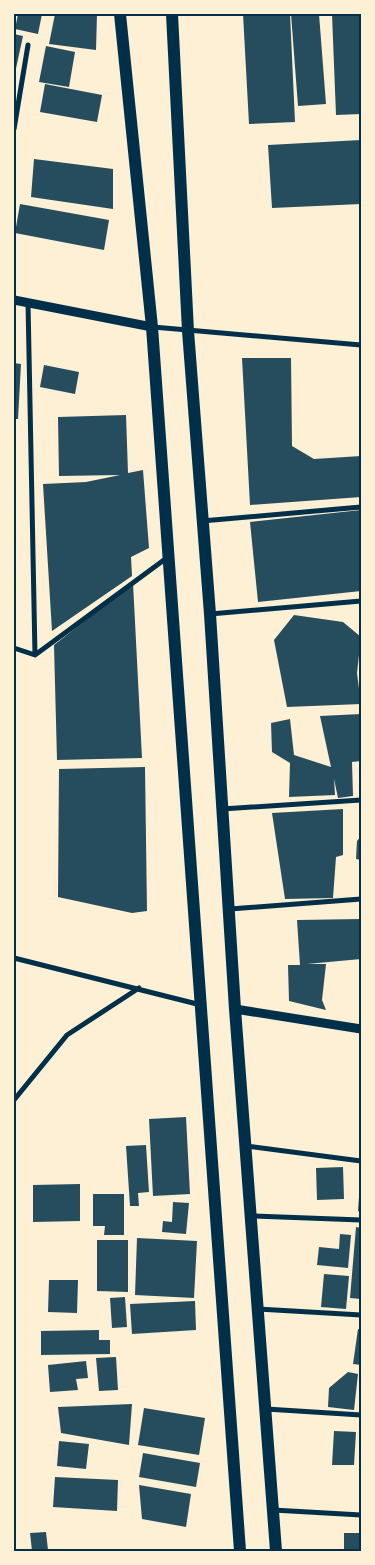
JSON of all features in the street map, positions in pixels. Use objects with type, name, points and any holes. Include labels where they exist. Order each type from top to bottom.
[{"type":"main road","points":[[120,14],[152,327],[240,1551]]},
{"type":"main road","points":[[172,14],[188,331],[210,614],[235,1009],[276,1551]]},
{"type":"street","points":[[14,129],[28,45]]},
{"type":"street","points":[[14,300],[152,327],[361,345]]},
{"type":"street","points":[[28,303],[35,655]]},
{"type":"street","points":[[202,521],[361,507]]},
{"type":"street","points":[[35,655],[168,556]]},
{"type":"street","points":[[210,614],[361,600]]},
{"type":"street","points":[[14,648],[35,655]]},
{"type":"street","points":[[221,810],[361,800]]},
{"type":"street","points":[[228,909],[361,899]]},
{"type":"street","points":[[14,958],[139,988],[201,1006]]},
{"type":"street","points":[[14,1100],[66,1035],[139,988]]},
{"type":"street","points":[[235,1009],[361,1029]]},
{"type":"street","points":[[246,1146],[361,1161]]},
{"type":"street","points":[[250,1216],[361,1220]]},
{"type":"street","points":[[258,1309],[361,1314]]},
{"type":"street","points":[[265,1409],[361,1415]]},
{"type":"street","points":[[273,1510],[361,1516]]},
{"type":"building","points":[[18,14],[42,14],[38,34],[15,29]]},
{"type":"building","points":[[55,14],[97,14],[96,50],[49,44]]},
{"type":"building","points":[[243,14],[290,14],[295,122],[249,124]]},
{"type":"building","points":[[291,14],[319,14],[326,104],[298,106]]},
{"type":"building","points":[[332,14],[361,14],[361,114],[336,115]]},
{"type":"building","points":[[14,34],[23,36],[15,73],[14,73]]},
{"type":"building","points":[[46,46],[75,52],[69,87],[39,82]]},
{"type":"building","points":[[45,84],[102,95],[97,122],[40,112]]},
{"type":"building","points":[[361,140],[361,204],[272,208],[268,145]]},
{"type":"building","points":[[34,159],[113,169],[113,209],[31,197]]},
{"type":"building","points":[[20,204],[109,220],[104,250],[15,233]]},
{"type":"building","points":[[242,358],[291,358],[292,446],[314,459],[361,456],[361,497],[250,505]]},
{"type":"building","points":[[14,363],[21,364],[18,419],[14,419]]},
{"type":"building","points":[[44,365],[79,372],[75,394],[40,387]]},
{"type":"building","points":[[126,415],[128,473],[143,470],[149,548],[131,557],[132,576],[52,631],[43,484],[86,482],[120,475],[59,476],[58,417]]},
{"type":"building","points":[[14,426],[16,426],[15,443],[14,443]]},
{"type":"building","points":[[361,510],[361,591],[258,602],[250,522]]},
{"type":"building","points":[[133,583],[142,758],[57,760],[54,645]]},
{"type":"building","points":[[294,615],[343,622],[361,637],[357,673],[361,704],[287,707],[274,640]]},
{"type":"building","points":[[361,714],[361,761],[352,762],[353,796],[338,798],[334,779],[335,795],[289,797],[290,763],[272,752],[271,723],[290,719],[294,755],[331,767],[320,716]]},
{"type":"building","points":[[145,767],[147,911],[132,913],[58,897],[59,769]]},
{"type":"building","points":[[343,809],[343,855],[336,857],[333,898],[285,899],[272,813]]},
{"type":"building","points":[[361,836],[361,860],[356,859],[357,841]]},
{"type":"building","points":[[361,919],[361,959],[307,964],[326,964],[322,1000],[326,1010],[289,1001],[288,965],[300,965],[297,920]]},
{"type":"building","points":[[186,1117],[190,1194],[153,1196],[149,1119]]},
{"type":"building","points":[[146,1145],[149,1192],[138,1193],[139,1206],[130,1206],[126,1146]]},
{"type":"building","points":[[343,1167],[344,1199],[317,1200],[316,1168]]},
{"type":"building","points":[[361,1183],[361,1212],[358,1211]]},
{"type":"building","points":[[80,1184],[80,1221],[33,1222],[33,1185]]},
{"type":"building","points":[[93,1194],[124,1194],[124,1235],[104,1235],[105,1226],[93,1226]]},
{"type":"building","points":[[173,1202],[189,1203],[186,1234],[162,1232],[163,1221],[172,1222]]},
{"type":"building","points":[[356,1227],[361,1228],[361,1299],[350,1298]]},
{"type":"building","points":[[340,1234],[351,1235],[348,1268],[317,1265],[319,1247],[339,1249]]},
{"type":"building","points":[[137,1238],[197,1241],[194,1298],[135,1295]]},
{"type":"building","points":[[97,1240],[128,1240],[128,1292],[97,1291]]},
{"type":"building","points":[[324,1274],[349,1276],[346,1309],[321,1307]]},
{"type":"building","points":[[49,1280],[78,1280],[77,1313],[48,1312]]},
{"type":"building","points":[[125,1297],[127,1327],[112,1328],[110,1298]]},
{"type":"building","points":[[195,1301],[196,1330],[132,1334],[130,1304]]},
{"type":"building","points":[[358,1329],[361,1330],[361,1365],[353,1364]]},
{"type":"building","points":[[99,1330],[99,1340],[110,1340],[110,1354],[41,1355],[41,1331]]},
{"type":"building","points":[[116,1357],[118,1390],[99,1391],[96,1358]]},
{"type":"building","points":[[86,1361],[88,1378],[76,1379],[78,1390],[50,1392],[48,1365]]},
{"type":"building","points":[[348,1372],[358,1374],[354,1410],[328,1407],[329,1388]]},
{"type":"building","points":[[132,1404],[129,1445],[61,1433],[58,1407]]},
{"type":"building","points":[[144,1408],[205,1418],[199,1455],[138,1445]]},
{"type":"building","points":[[334,1431],[356,1432],[354,1465],[332,1465]]},
{"type":"building","points":[[59,1441],[89,1444],[86,1469],[57,1466]]},
{"type":"building","points":[[143,1453],[200,1463],[196,1487],[139,1477]]},
{"type":"building","points":[[55,1477],[118,1480],[117,1511],[53,1507]]},
{"type":"building","points":[[139,1485],[191,1494],[186,1527],[142,1519]]},
{"type":"building","points":[[46,1532],[48,1550],[32,1551],[30,1533]]},
{"type":"building","points":[[344,1533],[361,1533],[361,1551],[344,1551]]}]
